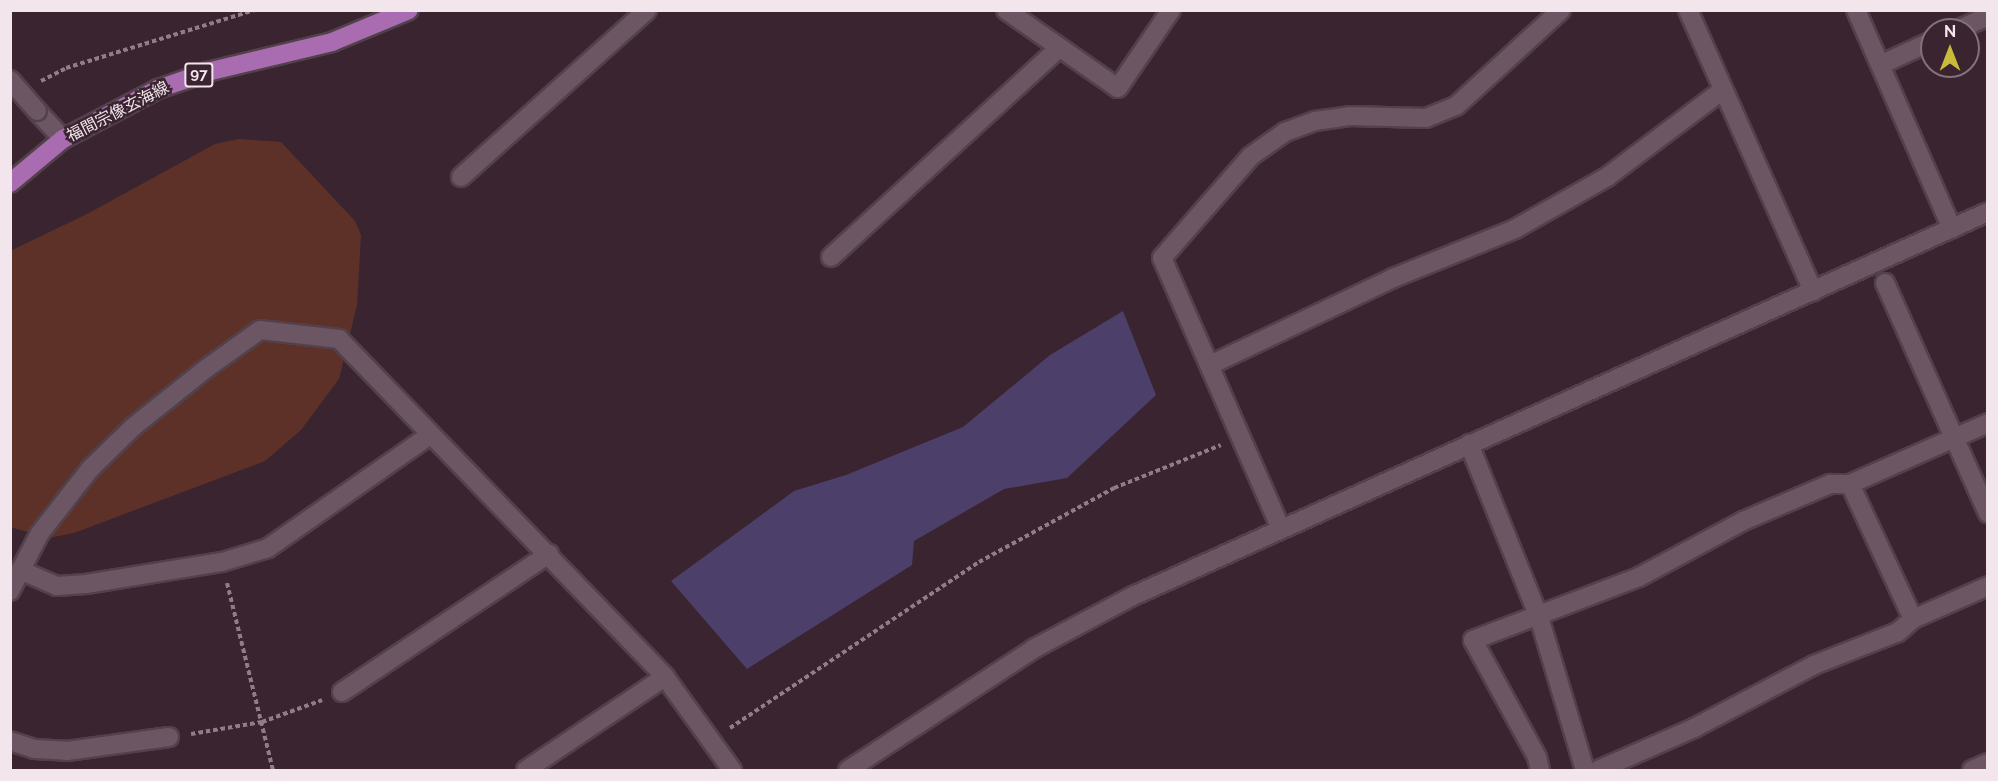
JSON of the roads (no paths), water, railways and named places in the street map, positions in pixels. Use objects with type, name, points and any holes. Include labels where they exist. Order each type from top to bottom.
[{"type":"main road","name":"福間宗像玄海線","points":[[10,183],[63,139],[158,88],[207,72],[332,42],[409,10]]},
{"type":"street","points":[[461,177],[647,10]]},
{"type":"street","points":[[1006,10],[1118,88],[1171,10]]},
{"type":"street","points":[[1281,528],[1162,258],[1251,156],[1284,132],[1315,121],[1350,116],[1426,118],[1456,106],[1561,10]]},
{"type":"street","points":[[1689,10],[1813,291]]},
{"type":"street","points":[[1856,10],[1952,229]]},
{"type":"street","points":[[1880,65],[1920,47]]},
{"type":"street","points":[[831,256],[1059,48]]},
{"type":"street","points":[[10,80],[63,139]]},
{"type":"street","points":[[1210,365],[1393,278],[1515,229],[1607,177],[1723,90]]},
{"type":"street","points":[[848,771],[1035,648],[1133,597],[1281,528],[1988,212]]},
{"type":"street","points":[[1885,283],[1988,513]]},
{"type":"street","points":[[10,591],[40,533],[90,469],[133,427],[260,330],[339,339],[430,435],[549,554],[665,677],[732,771]]},
{"type":"street","points":[[1540,771],[1537,757],[1473,640],[1539,617],[1639,577],[1754,516],[1830,484],[1850,484],[1988,423]]},
{"type":"street","points":[[20,570],[57,586],[222,562],[268,548],[430,435]]},
{"type":"street","points":[[1469,444],[1539,617],[1585,771]]},
{"type":"street","points":[[1850,484],[1913,619]]},
{"type":"street","points":[[342,692],[549,554]]},
{"type":"street","points":[[1598,771],[1694,728],[1814,665],[1898,632],[1913,619],[1988,586]]},
{"type":"street","points":[[526,771],[665,677]]},
{"type":"street","points":[[10,741],[34,749],[67,751],[169,737]]},
{"type":"street","points":[[1972,771],[1988,764]]}]
